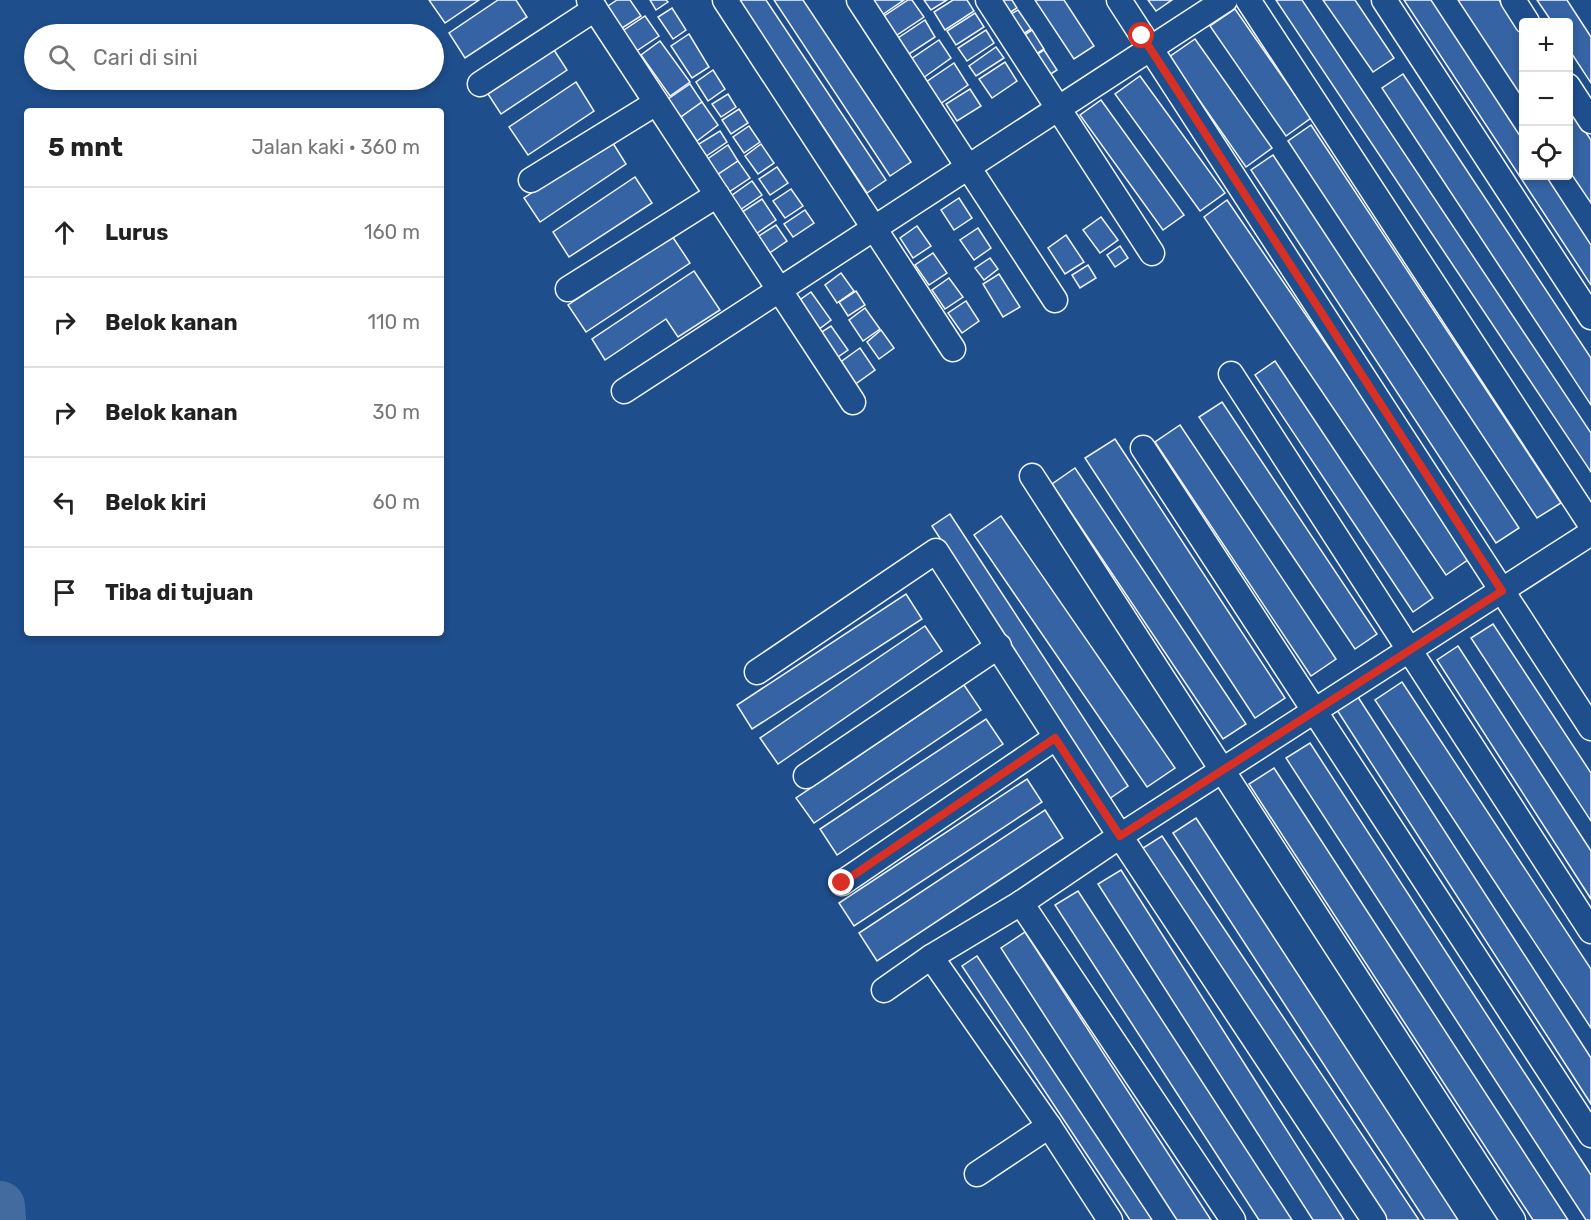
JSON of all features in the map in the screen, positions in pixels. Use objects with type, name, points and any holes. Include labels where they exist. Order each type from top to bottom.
[{"type":"street","points":[[725,0],[953,349]]},
{"type":"street","points":[[859,0],[1054,300]]},
{"type":"street","points":[[988,0],[1152,253]]},
{"type":"street","points":[[1119,0],[1591,728]]},
{"type":"street","points":[[624,391],[1225,0]]},
{"type":"street","points":[[1248,0],[1591,525]]},
{"type":"street","points":[[1384,0],[1591,317]]},
{"type":"street","points":[[1513,0],[1524,18]]},
{"type":"street","points":[[480,84],[592,5],[853,402]]},
{"type":"street","points":[[1573,92],[1591,121]]},
{"type":"street","points":[[531,180],[656,103]]},
{"type":"street","points":[[568,289],[717,195]]},
{"type":"street","points":[[1231,374],[1591,931]]},
{"type":"street","points":[[1143,448],[1591,1134]]},
{"type":"street","points":[[1032,476],[1513,1220]]},
{"type":"street","points":[[884,990],[1591,533]]},
{"type":"street","points":[[757,672],[936,551],[999,646],[1055,738],[1374,1220]]},
{"type":"street","points":[[806,776],[999,646]]},
{"type":"street","points":[[842,883],[1055,738]]},
{"type":"street","points":[[1021,903],[1233,1220]]},
{"type":"street","points":[[932,957],[1049,1126],[1110,1220]]},
{"type":"street","points":[[977,1174],[1049,1126]]},
{"type":"building","points":[[429,0],[479,0],[445,23]]},
{"type":"building","points":[[498,0],[516,0],[527,17],[465,58],[449,33]]},
{"type":"building","points":[[617,0],[630,0],[641,16],[619,30],[605,8]]},
{"type":"building","points":[[650,0],[666,0],[668,2],[656,10]]},
{"type":"building","points":[[739,0],[766,0],[886,180],[867,193]]},
{"type":"building","points":[[774,0],[803,0],[911,162],[890,176]]},
{"type":"building","points":[[869,0],[904,0],[879,17]]},
{"type":"building","points":[[908,0],[912,0],[924,17],[894,37],[881,18]]},
{"type":"building","points":[[924,0],[947,0],[931,10]]},
{"type":"building","points":[[953,0],[967,0],[974,11],[945,30],[934,12]]},
{"type":"building","points":[[992,0],[1012,0],[1017,8],[1003,17]]},
{"type":"building","points":[[1035,0],[1064,0],[1094,46],[1074,59]]},
{"type":"building","points":[[1148,0],[1172,0],[1156,11]]},
{"type":"building","points":[[1276,0],[1302,0],[1591,433],[1591,472]]},
{"type":"building","points":[[1323,0],[1355,0],[1394,58],[1373,72]]},
{"type":"building","points":[[1404,0],[1431,0],[1519,134],[1519,175]]},
{"type":"building","points":[[1458,0],[1499,0],[1519,30],[1519,92]]},
{"type":"building","points":[[1537,0],[1567,0],[1591,37],[1591,83],[1573,56],[1573,18],[1549,18]]},
{"type":"building","points":[[672,8],[686,30],[673,39],[658,17]]},
{"type":"building","points":[[1235,9],[1311,118],[1286,136],[1210,26]]},
{"type":"building","points":[[1018,10],[1031,29],[1017,38],[1004,18]]},
{"type":"building","points":[[975,13],[984,27],[956,45],[947,31]]},
{"type":"building","points":[[645,16],[659,36],[635,52],[621,32]]},
{"type":"building","points":[[925,20],[935,37],[906,56],[895,40]]},
{"type":"building","points":[[986,30],[994,43],[967,61],[958,48]]},
{"type":"building","points":[[1032,30],[1044,49],[1030,58],[1018,39]]},
{"type":"building","points":[[689,34],[709,67],[692,78],[671,46]]},
{"type":"building","points":[[1195,39],[1272,148],[1246,167],[1169,57]]},
{"type":"building","points":[[939,40],[951,58],[923,78],[911,59]]},
{"type":"building","points":[[660,41],[690,82],[670,96],[641,55]]},
{"type":"building","points":[[996,47],[1004,58],[976,76],[969,66]]},
{"type":"building","points":[[554,50],[567,70],[501,114],[488,94]]},
{"type":"building","points":[[1044,50],[1057,70],[1043,79],[1031,59]]},
{"type":"building","points":[[1005,62],[1017,81],[992,98],[979,79]]},
{"type":"building","points":[[954,63],[968,85],[940,104],[926,82]]},
{"type":"building","points":[[713,70],[725,89],[708,101],[696,82]]},
{"type":"building","points":[[1403,74],[1591,358],[1591,405],[1382,88]]},
{"type":"building","points":[[1140,76],[1225,193],[1200,211],[1115,94]]},
{"type":"building","points":[[576,82],[594,111],[528,155],[509,127]]},
{"type":"building","points":[[690,84],[702,102],[681,117],[668,99]]},
{"type":"building","points":[[970,89],[981,106],[957,121],[946,104]]},
{"type":"building","points":[[728,94],[736,107],[721,117],[712,104]]},
{"type":"building","points":[[1101,100],[1184,215],[1163,230],[1080,115]]},
{"type":"building","points":[[702,102],[718,125],[697,141],[681,117]]},
{"type":"building","points":[[739,109],[748,123],[731,134],[722,120]]},
{"type":"building","points":[[1573,113],[1591,140],[1591,203],[1573,176]]},
{"type":"building","points":[[1311,125],[1561,503],[1537,518],[1288,141]]},
{"type":"building","points":[[749,126],[760,142],[744,153],[733,137]]},
{"type":"building","points":[[720,131],[727,142],[702,159],[694,147]]},
{"type":"building","points":[[611,140],[626,164],[540,222],[524,198]]},
{"type":"building","points":[[761,144],[774,163],[758,174],[745,156]]},
{"type":"building","points":[[728,145],[738,161],[713,178],[703,162]]},
{"type":"building","points":[[1273,155],[1519,528],[1496,543],[1251,170]]},
{"type":"building","points":[[738,161],[750,178],[726,194],[714,177]]},
{"type":"building","points":[[777,167],[788,183],[770,195],[759,179]]},
{"type":"building","points":[[635,177],[652,203],[569,257],[553,232]]},
{"type":"building","points":[[1522,180],[1549,180],[1591,245],[1591,285]]},
{"type":"building","points":[[752,181],[762,195],[737,212],[728,198]]},
{"type":"building","points":[[791,189],[803,206],[785,218],[773,201]]},
{"type":"building","points":[[959,198],[972,218],[954,230],[941,210]]},
{"type":"building","points":[[762,199],[776,220],[753,236],[739,214]]},
{"type":"building","points":[[1227,200],[1472,557],[1446,575],[1204,217]]},
{"type":"building","points":[[805,210],[814,223],[793,237],[784,224]]},
{"type":"building","points":[[1101,217],[1118,240],[1100,253],[1083,230]]},
{"type":"building","points":[[776,225],[787,241],[765,256],[754,239]]},
{"type":"building","points":[[917,226],[931,246],[913,258],[900,238]]},
{"type":"building","points":[[978,228],[991,248],[974,260],[960,240]]},
{"type":"building","points":[[1066,235],[1084,262],[1065,274],[1048,248]]},
{"type":"building","points":[[672,236],[690,263],[586,332],[568,305]]},
{"type":"building","points":[[1120,246],[1128,258],[1115,267],[1107,255]]},
{"type":"building","points":[[933,253],[947,273],[929,285],[915,265]]},
{"type":"building","points":[[990,258],[998,269],[984,280],[975,268]]},
{"type":"building","points":[[1088,265],[1096,278],[1080,288],[1072,275]]},
{"type":"building","points":[[694,271],[720,310],[678,337],[666,319],[605,360],[592,339]]},
{"type":"building","points":[[841,273],[854,291],[837,303],[825,285]]},
{"type":"building","points":[[999,274],[1020,307],[1003,317],[983,284]]},
{"type":"building","points":[[949,278],[963,297],[945,309],[932,290]]},
{"type":"building","points":[[856,291],[865,305],[848,316],[839,302]]},
{"type":"building","points":[[811,292],[831,320],[814,333],[794,304]]},
{"type":"building","points":[[966,301],[979,321],[962,333],[948,313]]},
{"type":"building","points":[[865,308],[880,329],[863,341],[849,320]]},
{"type":"building","points":[[831,326],[848,350],[832,361],[814,337]]},
{"type":"building","points":[[881,330],[894,348],[879,359],[867,342]]},
{"type":"building","points":[[860,348],[875,370],[850,388],[835,366]]},
{"type":"building","points":[[1275,361],[1433,598],[1413,612],[1255,375]]},
{"type":"building","points":[[1222,402],[1377,634],[1355,649],[1199,417]]},
{"type":"building","points":[[1180,425],[1336,659],[1311,676],[1155,442]]},
{"type":"building","points":[[1115,439],[1285,698],[1255,718],[1085,458]]},
{"type":"building","points":[[1075,468],[1246,724],[1223,739],[1052,484]]},
{"type":"building","points":[[950,514],[1128,786],[1109,799],[932,526]]},
{"type":"building","points":[[1001,516],[1175,768],[1147,787],[974,535]]},
{"type":"building","points":[[906,594],[922,619],[752,729],[737,705]]},
{"type":"building","points":[[1493,624],[1591,773],[1591,821],[1471,638]]},
{"type":"building","points":[[925,626],[942,651],[778,764],[760,738]]},
{"type":"building","points":[[1458,646],[1591,851],[1591,899],[1437,660]]},
{"type":"building","points":[[1402,682],[1591,969],[1591,1028],[1375,700]]},
{"type":"building","points":[[964,685],[981,710],[814,823],[796,798]]},
{"type":"building","points":[[1358,697],[1591,1058],[1591,1104],[1337,710]]},
{"type":"building","points":[[986,719],[1003,744],[837,855],[820,829]]},
{"type":"building","points":[[1310,743],[1591,1175],[1591,1220],[1586,1220],[1286,758]]},
{"type":"building","points":[[1274,768],[1568,1220],[1533,1220],[1249,784]]},
{"type":"building","points":[[1027,779],[1042,802],[854,926],[839,903]]},
{"type":"building","points":[[1045,810],[1063,838],[877,961],[859,933]]},
{"type":"building","points":[[1196,818],[1458,1220],[1425,1220],[1173,833]]},
{"type":"building","points":[[1162,836],[1419,1220],[1387,1220],[1140,850]]},
{"type":"building","points":[[1121,870],[1344,1220],[1313,1220],[1098,884]]},
{"type":"building","points":[[1078,891],[1292,1220],[1259,1220],[1055,905]]},
{"type":"building","points":[[1025,932],[1211,1220],[1177,1220],[1001,948]]},
{"type":"building","points":[[977,956],[1152,1220],[1130,1220],[962,966]]},
{"type":"waterway","points":[[0,1206],[1,1220]]},
{"type":"route","points":[[842,883],[1055,738],[1120,836],[1502,591],[1142,36]]}]
